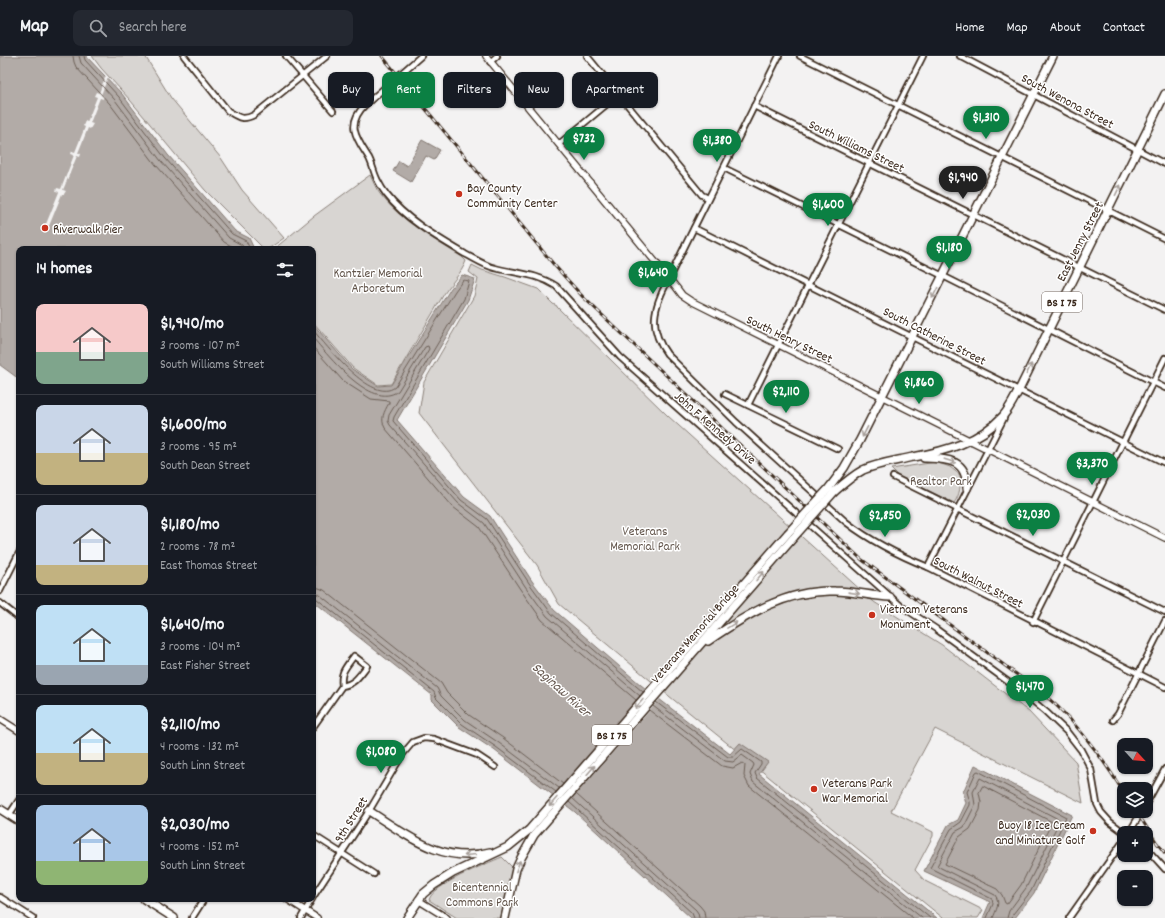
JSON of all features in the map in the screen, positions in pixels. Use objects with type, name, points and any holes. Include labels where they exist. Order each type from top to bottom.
[{"type":"main road","name":"BS I 75","points":[[832,490],[882,397],[1053,56]]},
{"type":"main road","name":"BS I 75","points":[[1138,150],[1165,94]]},
{"type":"main road","name":"East Jenny Street","points":[[970,441],[982,433],[1009,408],[1138,150]]},
{"type":"main road","name":"Veterans Memorial Bridge","points":[[420,897],[434,885],[453,874],[508,847],[544,818],[832,490],[864,470],[884,463],[953,448],[970,441]]},
{"type":"main road","points":[[914,457],[948,460],[955,463],[961,467],[967,478],[967,488]]},
{"type":"main road","name":"Veterans Memorial Bridge","points":[[685,656],[699,647],[791,535]]},
{"type":"main road","points":[[699,647],[740,620],[785,598],[820,591],[835,591],[890,597]]},
{"type":"main road","points":[[0,809],[16,819]]},
{"type":"main road","points":[[369,811],[423,845],[446,853],[461,856],[508,847]]},
{"type":"main road","name":"Veterans Memorial Bridge","points":[[506,918],[513,880],[521,858],[544,818]]},
{"type":"main road","name":"BS I 75","points":[[406,918],[420,897]]},
{"type":"main road","points":[[149,902],[174,918]]},
{"type":"street","points":[[184,56],[228,111],[236,116],[248,118],[254,115],[327,56]]},
{"type":"street","points":[[286,56],[333,111]]},
{"type":"street","name":"John F Kennedy Drive","points":[[421,56],[365,105],[358,112],[355,120],[354,130],[357,140],[368,158],[377,181],[394,203],[420,225],[444,241],[487,265],[544,279],[556,286],[620,357],[890,597],[1026,696],[1067,732],[1081,750],[1091,768],[1097,804],[1110,822],[1117,827]]},
{"type":"street","name":"South Henry Street","points":[[486,56],[682,294],[691,301],[1165,538]]},
{"type":"street","points":[[490,62],[497,56]]},
{"type":"street","points":[[587,56],[600,72]]},
{"type":"street","points":[[669,278],[779,56]]},
{"type":"street","points":[[800,56],[1165,239]]},
{"type":"street","points":[[748,404],[923,56]]},
{"type":"street","name":"South Wenona Street","points":[[960,56],[1165,164]]},
{"type":"street","name":"South Williams Street","points":[[754,106],[1165,310]]},
{"type":"street","points":[[559,144],[602,108]]},
{"type":"street","points":[[629,108],[702,195],[708,198]]},
{"type":"street","points":[[724,168],[1165,388]]},
{"type":"street","name":"South Catherine Street","points":[[694,228],[1165,463]]},
{"type":"street","name":"South Walnut Street","points":[[669,278],[658,304],[655,318],[656,335],[660,345],[667,354],[736,422],[846,522],[862,534],[893,553],[928,567],[1033,622],[1165,687]]},
{"type":"street","points":[[1033,622],[1165,358]]},
{"type":"street","points":[[726,394],[838,449]]},
{"type":"street","name":"East Jenny Street","points":[[928,567],[1009,408]]},
{"type":"street","points":[[893,477],[1165,612]]},
{"type":"street","points":[[0,591],[16,559]]},
{"type":"street","points":[[0,603],[16,616]]},
{"type":"street","points":[[1113,720],[1118,714],[1165,621]]},
{"type":"street","points":[[316,723],[342,686],[341,678],[343,672],[354,656],[367,666],[356,681],[350,685],[342,686]]},
{"type":"street","points":[[0,719],[16,728]]},
{"type":"street","name":"9th Street","points":[[316,892],[369,811],[405,751],[413,742],[419,739],[429,738],[445,742],[477,755],[490,762],[495,767]]},
{"type":"street","points":[[1153,791],[1165,769]]},
{"type":"street","points":[[10,815],[16,805]]},
{"type":"street","points":[[316,836],[374,874]]},
{"type":"street","points":[[1069,918],[1117,850]]},
{"type":"street","points":[[1153,856],[1165,869]]},
{"type":"street","points":[[0,897],[33,918]]},
{"type":"street","points":[[420,897],[447,918]]},
{"type":"street","points":[[192,918],[202,902]]},
{"type":"street","points":[[292,902],[317,918]]},
{"type":"street","name":"9th Street","points":[[301,918],[310,902]]},
{"type":"green space","points":[[92,56],[145,56],[171,98],[221,158],[242,190],[284,238],[272,246],[261,246],[205,190],[130,100]]},
{"type":"green space","name":"Kantzler Memorial Arboretum","points":[[370,175],[380,194],[398,213],[418,229],[466,261],[459,274],[444,294],[391,384],[378,385],[353,368],[316,325],[316,246],[278,246],[314,216]]},
{"type":"green space","name":"Veterans Memorial Park","points":[[472,265],[482,270],[538,289],[668,416],[874,602],[942,645],[1029,712],[1076,762],[1083,803],[935,729],[891,811],[933,832],[933,836],[915,870],[925,881],[983,910],[978,918],[943,918],[669,696],[559,604],[537,565],[419,413],[424,382],[474,296],[478,279],[469,272]]},
{"type":"green space","name":"Realtor Park","points":[[936,462],[950,467],[960,475],[960,490],[954,503],[897,475],[891,469]]},
{"type":"green space","name":"Bicentennial Commons Park","points":[[502,857],[513,868],[501,918],[457,918],[429,900],[432,894],[449,882]]},
{"type":"water","points":[[0,56],[86,56],[122,94],[168,155],[235,231],[249,238],[253,246],[16,246],[16,377],[0,365]]},
{"type":"water","points":[[422,140],[440,150],[434,160],[426,156],[411,182],[393,171],[399,161],[407,166]]},
{"type":"water","name":"Saginaw River","points":[[462,275],[475,279],[468,300],[397,420],[464,497],[490,516],[532,581],[554,610],[641,685],[730,754],[740,743],[768,762],[759,774],[937,918],[691,918],[575,812],[494,750],[459,727],[432,700],[432,695],[316,603],[316,327],[352,369],[378,386],[391,385],[451,288]]},
{"type":"water","points":[[975,765],[1072,815],[1034,893],[1015,918],[983,918],[990,902],[924,871],[948,825],[958,820],[966,803],[963,792]]},
{"type":"pier","points":[[106,75],[108,77],[101,95],[104,96],[103,99],[100,98],[90,123],[93,124],[90,129],[88,128],[78,153],[81,154],[80,157],[77,156],[63,190],[66,191],[62,194],[49,226],[46,224],[59,192],[56,191],[57,188],[61,189],[74,155],[71,154],[72,151],[75,152],[85,127],[83,126],[85,121],[87,122],[97,97],[94,96],[96,92],[99,93]]},
{"type":"pier","points":[[647,688],[661,698],[565,807],[552,797]]},
{"type":"railway","points":[[382,56],[555,266],[583,297],[861,559],[1055,704],[1085,737],[1117,782]]},
{"type":"railway","points":[[1141,818],[1165,853]]},
{"type":"place","name":"Bay County Community Center","points":[[459,194]]},
{"type":"place","name":"Riverwalk Pier","points":[[45,228]]},
{"type":"place","name":"Vietnam Veterans Monument","points":[[872,615]]},
{"type":"place","name":"Veterans Park War Memorial","points":[[814,789]]},
{"type":"place","name":"Buoy 18 Ice Cream and Miniature Golf","points":[[1093,831]]}]
